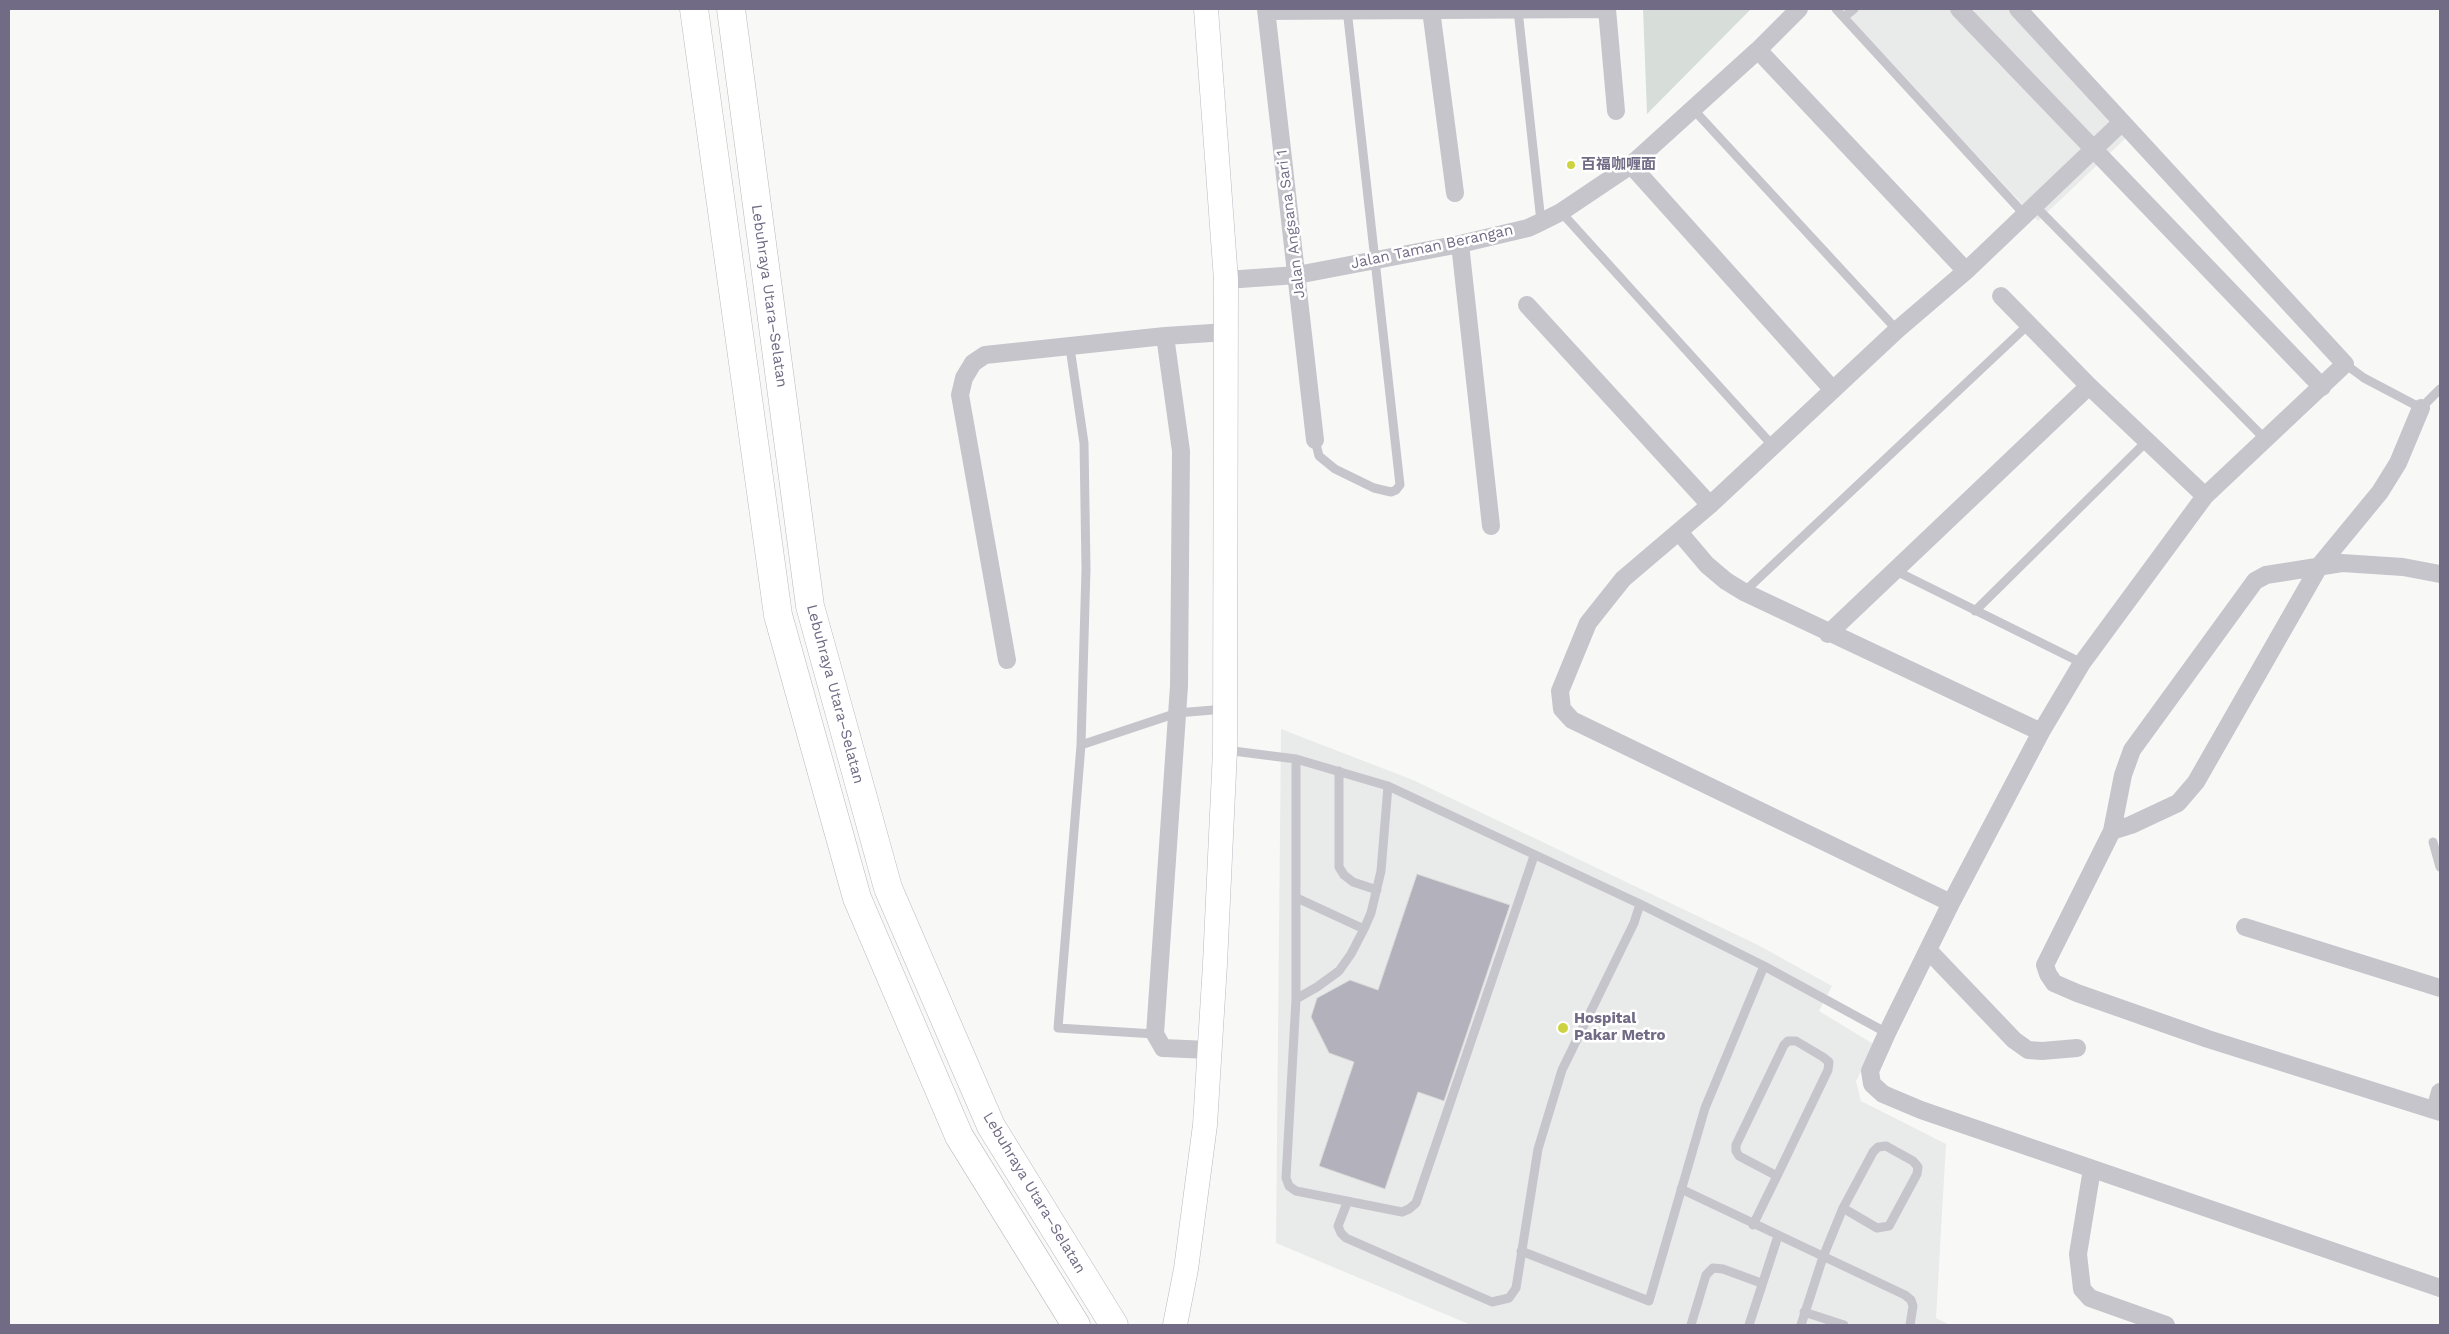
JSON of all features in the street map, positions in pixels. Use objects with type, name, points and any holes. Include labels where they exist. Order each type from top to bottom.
[{"type":"highway","points":[[694,9],[778,615],[857,898],[959,1136],[1076,1325]]},
{"type":"highway","name":"Lebuhraya Utara–Selatan","points":[[731,9],[810,606],[888,888],[991,1126],[1114,1325]]},
{"type":"main road","points":[[1175,1325],[1187,1260],[1205,1124],[1225,750],[1224,414],[1227,332],[1226,280],[1206,9]]},
{"type":"street","points":[[1266,10],[1607,9],[1616,111]]},
{"type":"street","name":"Jalan Taman Berangan","points":[[1226,280],[1297,275],[1460,244],[1528,228],[1542,222],[1631,165],[1758,50],[1799,9]]},
{"type":"street","points":[[1959,9],[2095,148],[2322,387]]},
{"type":"street","points":[[2018,9],[2345,364],[2205,496],[2082,664],[2041,732],[1951,903],[1870,1071],[1872,1084],[1883,1094],[1921,1110],[2440,1288]]},
{"type":"street","name":"Jalan Angsana Sari 1","points":[[1266,10],[1315,440]]},
{"type":"street","points":[[1430,10],[1455,193]]},
{"type":"street","points":[[1758,50],[1966,271]]},
{"type":"street","points":[[1951,903],[1572,720],[1562,709],[1560,691],[1588,623],[1623,579],[1679,532],[1897,330],[1966,271],[2121,122]]},
{"type":"street","points":[[1631,165],[1833,390]]},
{"type":"street","points":[[1460,244],[1491,526]]},
{"type":"street","points":[[2001,296],[2089,386],[2205,496]]},
{"type":"street","points":[[1527,305],[1710,504]]},
{"type":"street","points":[[1008,660],[960,395],[964,378],[973,363],[985,355],[1070,348],[1165,336],[1227,332]]},
{"type":"street","points":[[1165,336],[1181,451],[1179,686],[1155,1034],[1163,1048],[1209,1050]]},
{"type":"street","points":[[1828,634],[2089,386]]},
{"type":"street","points":[[2112,831],[2131,825],[2178,803],[2187,794],[2320,566],[2380,492],[2398,463],[2421,408]]},
{"type":"street","points":[[1679,532],[1707,565],[1726,581],[1744,592],[1828,634],[2041,732]]},
{"type":"street","points":[[2440,574],[2403,567],[2342,563],[2266,575],[2255,581],[2247,589],[2132,750],[2124,769],[2112,831],[2045,965],[2048,974],[2054,982],[2077,993],[2208,1039],[2438,1111],[2440,1092]]},
{"type":"street","points":[[2245,927],[2440,988]]},
{"type":"street","points":[[1928,950],[1995,1022],[2028,1050],[2042,1051],[2077,1048]]},
{"type":"street","points":[[2092,1169],[2078,1254],[2082,1289],[2090,1298],[2166,1325]]},
{"type":"lane","points":[[1315,440],[1319,456],[1335,469],[1374,488],[1391,492],[1400,485],[1347,9]]},
{"type":"lane","points":[[1836,9],[2030,210],[2266,440]]},
{"type":"lane","points":[[1844,17],[1854,9]]},
{"type":"lane","points":[[1518,10],[1542,222]]},
{"type":"lane","points":[[1693,108],[1897,330]]},
{"type":"lane","points":[[1560,212],[1774,446]]},
{"type":"lane","points":[[1744,592],[2028,325]]},
{"type":"lane","points":[[1070,348],[1084,443],[1087,498],[1081,745],[1058,1028],[1155,1034]]},
{"type":"lane","points":[[2345,364],[2364,378],[2421,408],[2440,389]]},
{"type":"lane","points":[[1975,611],[2147,441]]},
{"type":"lane","points":[[1896,571],[2082,664]]},
{"type":"lane","points":[[1081,745],[1176,713],[1225,709]]},
{"type":"lane","points":[[1225,750],[1296,759],[1388,786],[1640,904],[1764,966],[1887,1033]]},
{"type":"lane","points":[[1296,759],[1296,999],[1286,1178],[1289,1186],[1296,1191],[1347,1203],[1402,1212],[1416,1203],[1534,856]]},
{"type":"lane","points":[[1339,771],[1339,867],[1344,875],[1354,882],[1377,890]]},
{"type":"lane","points":[[1296,999],[1317,988],[1339,971],[1351,954],[1364,929],[1377,890],[1386,830],[1388,786]]},
{"type":"lane","points":[[2433,842],[2440,867]]},
{"type":"lane","points":[[1296,898],[1364,929]]},
{"type":"lane","points":[[1347,1203],[1338,1226],[1346,1238],[1492,1302],[1508,1298],[1516,1288],[1520,1251],[1538,1149],[1562,1070],[1634,923],[1640,904]]},
{"type":"lane","points":[[1520,1251],[1647,1301],[1650,1300],[1705,1108],[1764,966]]},
{"type":"lane","points":[[1753,1225],[1777,1176],[1828,1070],[1829,1062],[1796,1041],[1788,1041],[1784,1045],[1736,1145],[1736,1151],[1740,1156],[1777,1176]]},
{"type":"lane","points":[[1801,1325],[1823,1257],[1843,1208],[1872,1152],[1878,1147],[1886,1146],[1913,1161],[1918,1167],[1917,1174],[1889,1226],[1877,1228],[1843,1208]]},
{"type":"lane","points":[[1681,1189],[1753,1225],[1905,1295],[1911,1300],[1913,1306],[1910,1325]]},
{"type":"lane","points":[[1749,1325],[1761,1283],[1778,1236]]},
{"type":"lane","points":[[1691,1325],[1706,1275],[1713,1268],[1724,1269],[1761,1283]]},
{"type":"lane","points":[[1804,1312],[1844,1325]]},
{"type":"shaded area","points":[[1643,9],[1751,9],[1647,114]]},
{"type":"shaded area","points":[[1840,9],[2014,9],[2128,136],[2038,221]]},
{"type":"shaded area","name":"Hospital Pakar Metro","points":[[1281,729],[1413,780],[1758,945],[1832,986],[1819,1011],[1875,1045],[1856,1081],[1861,1101],[1946,1144],[1936,1318],[1950,1325],[1471,1325],[1276,1243]]},
{"type":"building","points":[[1417,874],[1510,905],[1444,1101],[1418,1092],[1385,1189],[1319,1166],[1354,1062],[1329,1053],[1311,1017],[1317,998],[1350,980],[1378,990]]},
{"type":"place","name":"百福咖喱面","points":[[1571,165]]},
{"type":"place","name":"Hospital Pakar Metro","points":[[1563,1028]]}]
